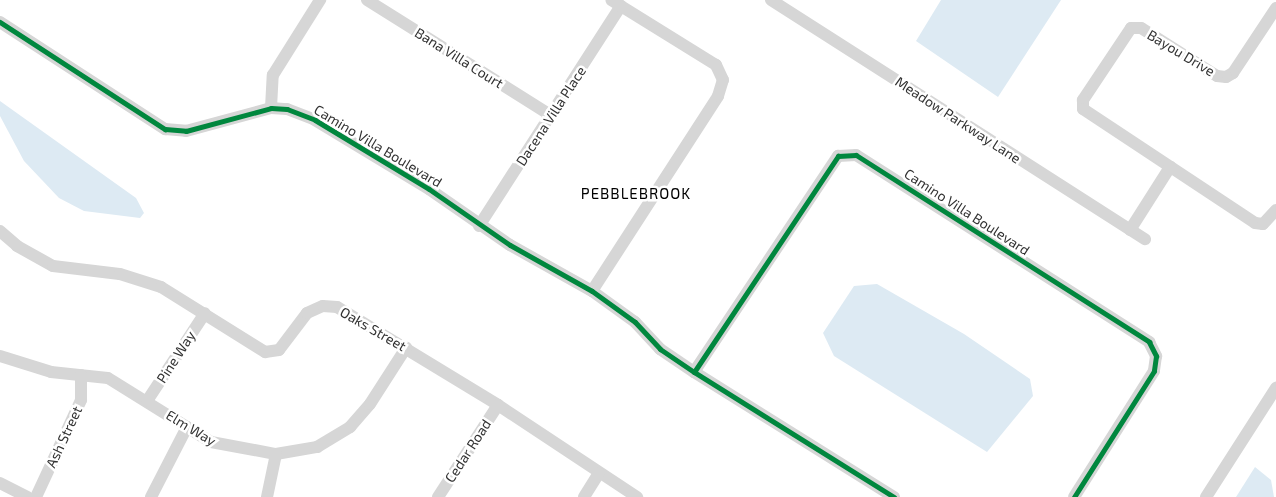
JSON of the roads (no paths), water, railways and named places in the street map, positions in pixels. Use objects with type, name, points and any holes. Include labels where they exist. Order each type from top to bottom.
[{"type":"street","points":[[272,108],[273,75],[320,0]]},
{"type":"street","name":"Bana Villa Court","points":[[368,0],[552,116]]},
{"type":"street","name":"Meadow Parkway Lane","points":[[771,0],[1145,239]]},
{"type":"street","points":[[592,290],[718,96],[723,80],[716,65],[616,3]]},
{"type":"street","name":"Dacena Villa Place","points":[[479,226],[552,116],[616,3]]},
{"type":"street","name":"Bayou Drive","points":[[1276,8],[1233,73],[1226,77],[1216,76],[1141,28],[1131,28],[1124,34],[1083,100],[1083,109],[1255,223],[1263,224],[1276,210]]},
{"type":"street","name":"Camino Villa Boulevard","points":[[0,22],[164,129],[186,131],[272,108],[287,109],[315,120],[429,189],[479,226],[592,290],[634,322],[660,349],[894,497]]},
{"type":"street","name":"Camino Villa Boulevard","points":[[694,372],[827,168],[838,156],[856,154],[1149,342],[1156,356],[1154,371],[1074,497]]},
{"type":"street","points":[[1130,230],[1170,167]]},
{"type":"street","name":"Oaks Street","points":[[0,231],[17,246],[53,266],[133,277],[161,287],[205,313],[254,348],[270,353],[284,345],[307,313],[322,306],[337,307],[498,405],[637,497]]},
{"type":"street","name":"Pine Way","points":[[147,401],[205,313]]},
{"type":"street","name":"Elm Way","points":[[0,356],[51,372],[108,378],[187,427],[221,445],[276,454],[317,447],[350,426],[370,404],[406,348]]},
{"type":"street","name":"Ash Street","points":[[36,497],[78,409],[81,375]]},
{"type":"street","points":[[1206,497],[1276,388]]},
{"type":"street","name":"Cedar Road","points":[[438,497],[498,405]]},
{"type":"street","points":[[150,497],[187,427]]},
{"type":"street","points":[[267,497],[276,454]]},
{"type":"street","points":[[584,497],[600,473]]},
{"type":"street","points":[[0,483],[28,497]]},
{"type":"district","name":"PEBBLEBROOK","points":[[636,194]]}]
